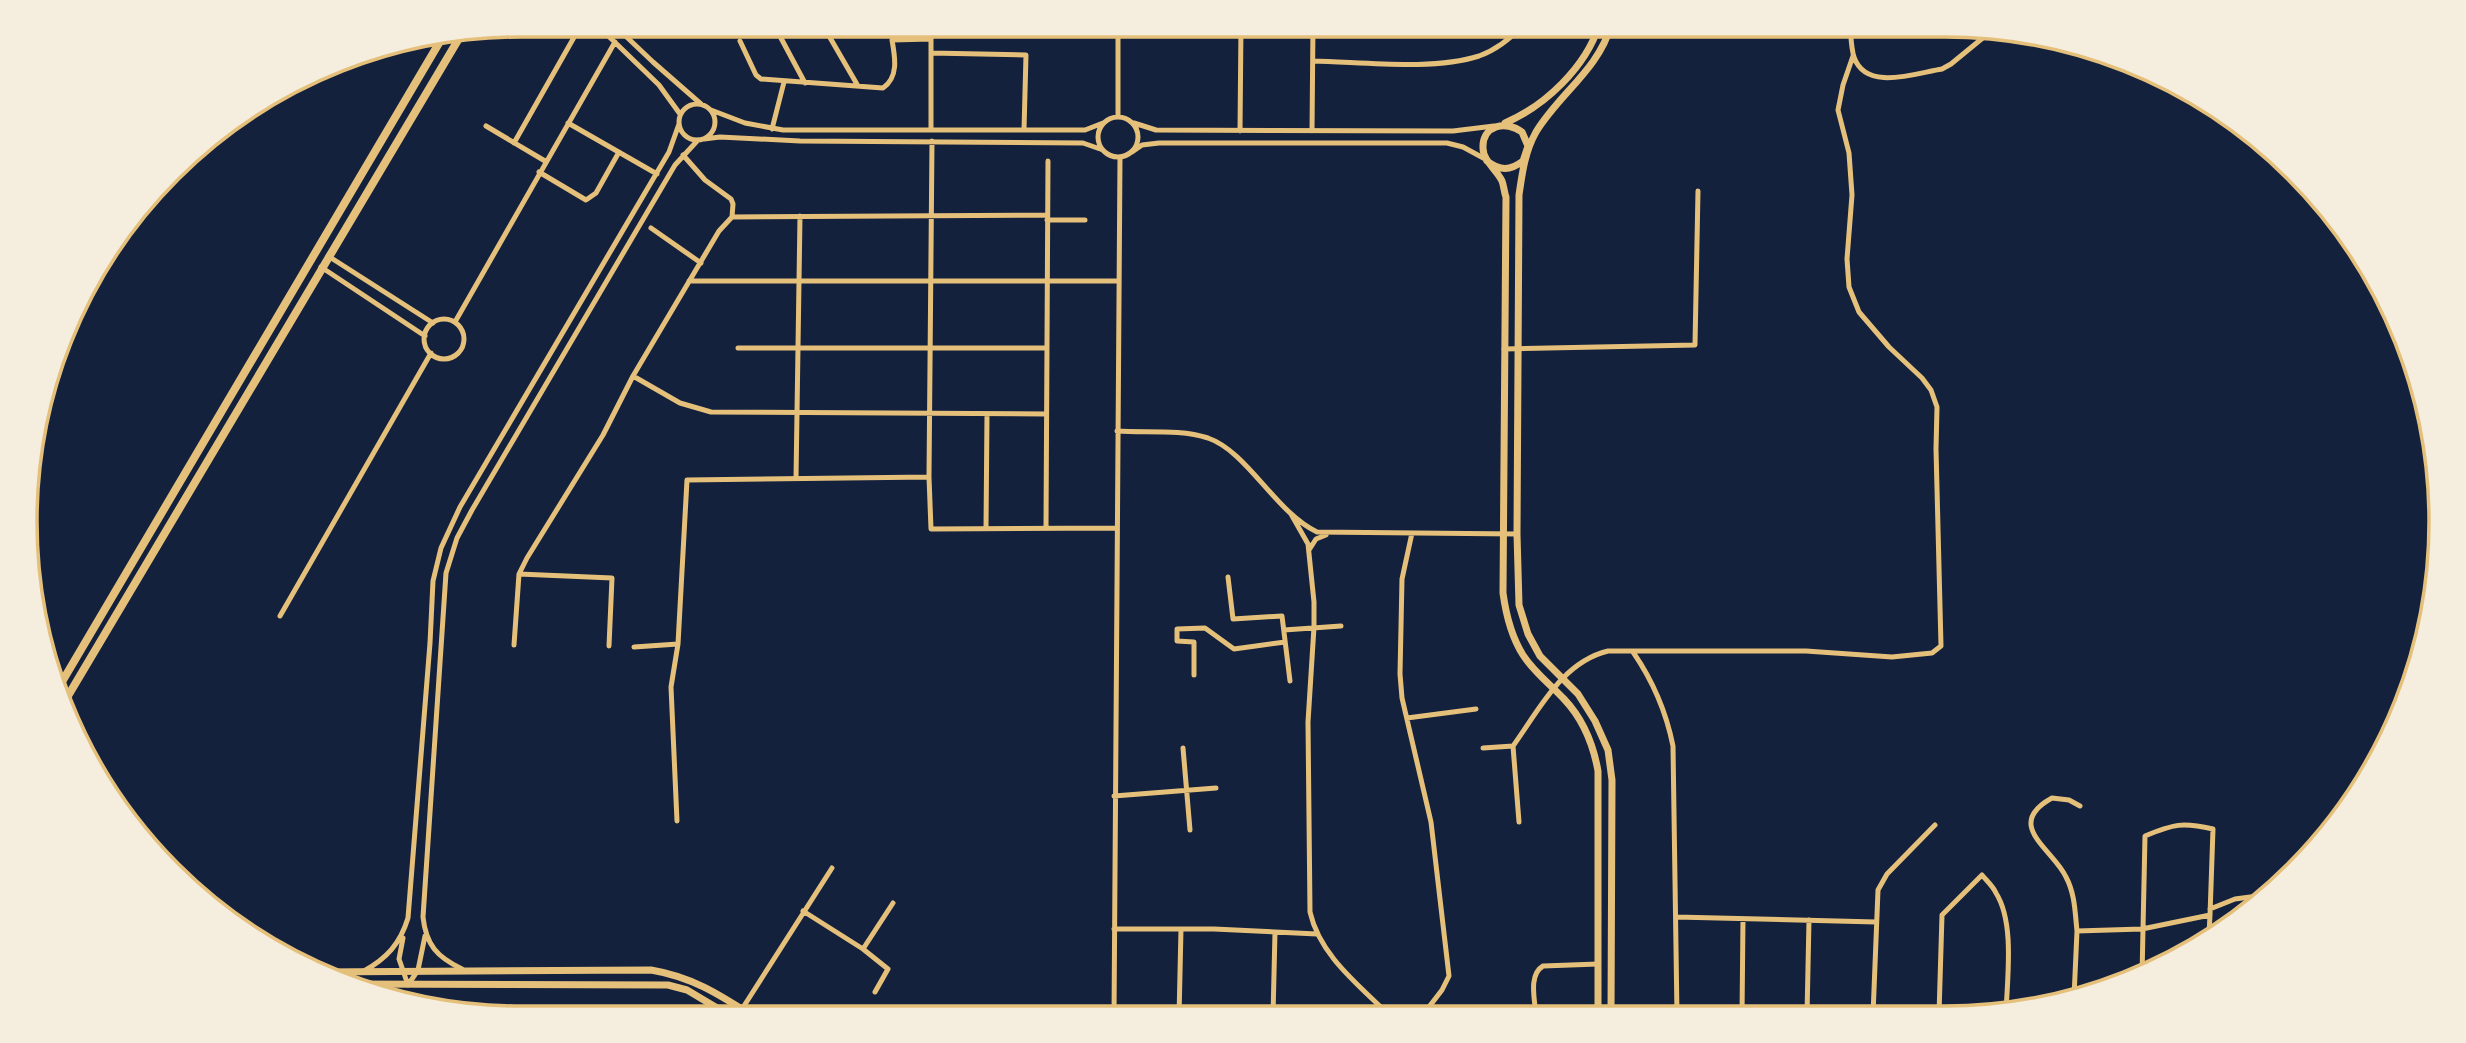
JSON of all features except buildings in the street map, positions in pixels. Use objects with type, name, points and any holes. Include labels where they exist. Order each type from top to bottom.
[{"type":"main road","points":[[69,694],[457,41]]},
{"type":"main road","points":[[63,680],[438,44]]},
{"type":"street","points":[[514,143],[574,37]]},
{"type":"street","points":[[408,985],[399,959],[408,918],[433,581],[441,548],[460,507],[670,152],[679,124],[680,114],[659,85],[610,37]]},
{"type":"street","points":[[627,37],[701,104],[745,123],[772,129],[1085,130],[1118,116],[1156,130],[1453,131],[1508,124],[1522,132],[1526,139],[1526,154],[1519,195],[1517,585],[1523,621],[1540,656],[1578,694],[1595,721],[1608,750],[1611,1006]]},
{"type":"street","points":[[781,37],[805,83]]},
{"type":"street","points":[[830,37],[858,86]]},
{"type":"street","points":[[1118,37],[1118,116]]},
{"type":"street","points":[[1240,131],[1241,37]]},
{"type":"street","points":[[1312,131],[1313,37]]},
{"type":"street","points":[[1313,61],[1405,63],[1464,60],[1498,47],[1509,37]]},
{"type":"street","points":[[1593,37],[1580,61],[1546,98],[1488,132],[1484,139],[1484,154],[1502,183],[1506,197],[1503,593],[1513,634],[1532,666],[1577,715],[1594,749],[1598,771],[1598,1006]]},
{"type":"street","points":[[679,124],[686,136],[701,140],[720,137],[800,141],[1083,143],[1120,158],[1143,145],[1159,143],[1447,144],[1463,147],[1501,169],[1509,169],[1522,161],[1535,133],[1556,103],[1599,55],[1606,37]]},
{"type":"street","points":[[1519,822],[1513,746],[1562,678],[1583,660],[1594,655],[1608,652],[1806,651],[1892,657],[1932,653],[1941,646],[1937,408],[1931,390],[1922,378],[1859,313],[1849,287],[1847,259],[1852,195],[1850,153],[1838,110],[1853,56],[1851,37]]},
{"type":"street","points":[[740,41],[756,75],[761,79],[883,88],[889,83],[897,64],[892,40],[931,39],[931,130]]},
{"type":"street","points":[[1853,56],[1866,74],[1877,78],[1942,69],[1982,39]]},
{"type":"street","points":[[455,322],[615,42]]},
{"type":"street","points":[[931,53],[1026,55],[1024,130]]},
{"type":"street","points":[[772,129],[783,82]]},
{"type":"street","points":[[680,114],[689,106],[701,104]]},
{"type":"street","points":[[408,985],[418,970],[425,934],[423,917],[446,573],[450,555],[472,510],[683,155],[714,129],[711,110]]},
{"type":"street","points":[[568,122],[657,174]]},
{"type":"street","points":[[1102,150],[1097,137],[1103,123]]},
{"type":"street","points":[[1132,152],[1139,140],[1134,123]]},
{"type":"street","points":[[486,126],[545,162]]},
{"type":"street","points":[[932,141],[929,477],[931,529],[1116,528]]},
{"type":"street","points":[[539,172],[586,200],[596,193],[620,152]]},
{"type":"street","points":[[514,645],[519,574],[527,558],[603,435],[633,376],[719,231],[732,217],[731,199],[705,180],[683,155]]},
{"type":"street","points":[[1114,1006],[1120,158]]},
{"type":"street","points":[[1046,528],[1048,161]]},
{"type":"street","points":[[1504,349],[1695,345],[1698,191]]},
{"type":"street","points":[[732,217],[932,215],[1085,220]]},
{"type":"street","points":[[796,479],[800,216]]},
{"type":"street","points":[[651,228],[701,262]]},
{"type":"street","points":[[328,256],[433,323]]},
{"type":"street","points":[[321,267],[425,335]]},
{"type":"street","points":[[690,281],[1118,281]]},
{"type":"street","points":[[444,319],[455,322],[463,332],[460,351],[449,358],[436,357],[427,348],[425,335],[433,323],[444,319]]},
{"type":"street","points":[[738,348],[1047,348]]},
{"type":"street","points":[[280,616],[431,353]]},
{"type":"street","points":[[633,376],[696,410],[711,412],[1046,414]]},
{"type":"street","points":[[986,528],[987,414]]},
{"type":"street","points":[[1117,431],[1194,435],[1216,442],[1234,455],[1291,514],[1307,527],[1329,534],[1517,534]]},
{"type":"street","points":[[677,821],[671,687],[678,644],[687,480],[929,477]]},
{"type":"street","points":[[1291,514],[1302,531],[1309,550],[1314,627],[1308,722],[1310,912],[1317,934],[1329,954],[1380,1006]]},
{"type":"street","points":[[1412,533],[1402,579],[1400,607],[1402,698],[1431,822],[1449,976],[1443,990],[1430,1006]]},
{"type":"street","points":[[1309,550],[1316,539],[1329,534]]},
{"type":"street","points":[[519,574],[612,578],[609,646]]},
{"type":"street","points":[[1228,576],[1233,619],[1282,616],[1290,681]]},
{"type":"street","points":[[1284,630],[1341,626]]},
{"type":"street","points":[[1194,675],[1194,642],[1177,641],[1177,629],[1205,628],[1234,649],[1285,642]]},
{"type":"street","points":[[634,647],[678,644]]},
{"type":"street","points":[[1633,652],[1658,696],[1668,721],[1673,746],[1677,1006]]},
{"type":"street","points":[[1407,718],[1476,709]]},
{"type":"street","points":[[1483,748],[1513,746]]},
{"type":"street","points":[[1183,748],[1191,830]]},
{"type":"street","points":[[1114,796],[1216,788]]},
{"type":"street","points":[[2074,989],[2077,931],[2075,902],[2068,879],[2054,858],[2032,834],[2030,827],[2036,810],[2052,797],[2069,800],[2080,806]]},
{"type":"street","points":[[2142,964],[2145,836],[2172,825],[2189,824],[2213,829],[2210,927]]},
{"type":"street","points":[[1873,1006],[1878,890],[1881,882],[1935,825]]},
{"type":"street","points":[[744,1006],[832,868]]},
{"type":"street","points":[[1940,1006],[1942,915],[1982,875],[1996,892],[2007,928],[2006,1002]]},
{"type":"street","points":[[2077,931],[2142,929],[2210,912],[2235,899],[2251,897]]},
{"type":"street","points":[[863,949],[892,903]]},
{"type":"street","points":[[803,911],[863,949],[888,969],[875,992]]},
{"type":"street","points":[[1676,917],[1876,922]]},
{"type":"street","points":[[1742,1006],[1743,919]]},
{"type":"street","points":[[1807,1006],[1809,920]]},
{"type":"street","points":[[1114,929],[1317,934]]},
{"type":"street","points":[[1179,1006],[1181,929]]},
{"type":"street","points":[[364,971],[389,954],[404,931]]},
{"type":"street","points":[[1273,1006],[1275,932]]},
{"type":"street","points":[[425,934],[440,957],[462,970]]},
{"type":"street","points":[[1536,1006],[1534,976],[1537,969],[1543,966],[1598,964]]},
{"type":"street","points":[[342,971],[651,970],[686,978],[705,986],[737,1006]]},
{"type":"street","points":[[378,985],[668,985],[687,990],[714,1006]]}]
